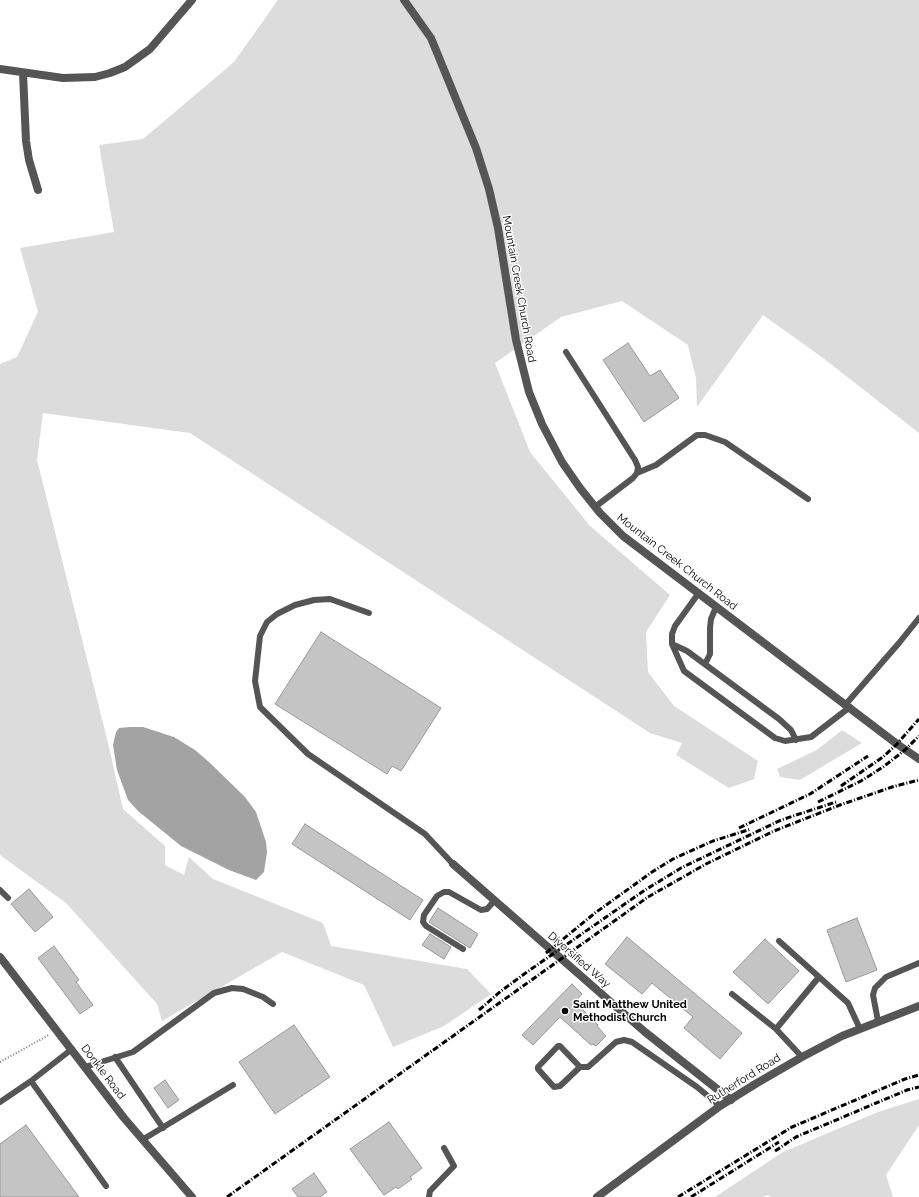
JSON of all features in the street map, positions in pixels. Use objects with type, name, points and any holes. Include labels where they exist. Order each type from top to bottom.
[{"type":"street","points":[[0,69],[52,78],[79,78],[110,73],[125,67],[150,50],[192,0]]},
{"type":"street","name":"Mountain Creek Church Road","points":[[404,0],[431,38],[459,104],[478,155],[498,228],[516,340],[529,392],[542,424],[562,462],[595,507],[623,536],[897,744],[919,758]]},
{"type":"street","points":[[23,73],[26,141],[29,160],[38,190]]},
{"type":"street","name":"Diversified Way","points":[[453,864],[645,1032],[730,1100]]},
{"type":"street","name":"Donkle Road","points":[[0,957],[142,1140],[192,1197]]},
{"type":"street","name":"Rutherford Road","points":[[597,1197],[720,1106],[802,1056],[878,1021],[919,1006]]},
{"type":"lane","points":[[566,352],[635,460],[638,467],[637,473]]},
{"type":"lane","points":[[595,507],[633,478],[637,473],[656,465],[697,435],[705,434],[725,442],[808,499]]},
{"type":"lane","points":[[698,594],[675,626],[672,634],[672,644],[684,671],[774,738],[785,741],[811,737],[848,706],[919,618]]},
{"type":"lane","points":[[368,613],[330,599],[314,600],[295,605],[277,614],[267,622],[260,636],[256,681],[260,707],[308,754],[425,834],[453,864]]},
{"type":"lane","points":[[705,664],[710,654],[711,619],[716,607]]},
{"type":"lane","points":[[672,644],[687,651],[779,719],[790,730],[796,740]]},
{"type":"lane","points":[[0,890],[8,898]]},
{"type":"lane","points":[[463,949],[426,926],[423,922],[424,915],[437,896],[444,892],[449,892],[481,910],[487,909],[494,901]]},
{"type":"lane","points":[[779,941],[848,1003],[860,1029]]},
{"type":"lane","points":[[878,1021],[873,995],[875,988],[886,977],[919,964]]},
{"type":"lane","points":[[776,1029],[819,977]]},
{"type":"lane","points":[[85,1067],[140,1047],[214,993],[232,988],[243,989],[263,997],[273,1004]]},
{"type":"lane","points":[[732,994],[776,1029],[802,1056]]},
{"type":"lane","points":[[580,1067],[560,1046],[558,1046],[538,1067],[538,1070],[554,1087],[557,1087],[580,1067],[588,1067],[616,1042],[624,1040],[632,1042],[697,1087],[720,1106]]},
{"type":"lane","points":[[0,1102],[31,1081],[72,1049]]},
{"type":"lane","points":[[115,1057],[163,1128]]},
{"type":"lane","points":[[31,1081],[106,1186]]},
{"type":"lane","points":[[142,1140],[233,1085]]},
{"type":"lane","points":[[429,1197],[430,1191],[454,1166],[444,1148]]},
{"type":"path","points":[[0,1062],[49,1035]]},
{"type":"shaded area","points":[[278,0],[919,0],[919,433],[823,358],[763,315],[697,407],[696,378],[688,345],[622,301],[561,317],[495,363],[530,452],[590,526],[670,595],[646,632],[648,672],[674,706],[758,761],[754,779],[729,788],[676,755],[682,743],[650,733],[190,433],[43,413],[37,460],[108,743],[123,809],[165,846],[165,865],[184,875],[189,857],[213,879],[323,923],[331,946],[467,969],[491,994],[444,1026],[393,1047],[364,985],[282,952],[162,1021],[157,1004],[66,903],[0,855],[0,364],[17,357],[38,312],[20,248],[114,232],[99,145],[143,139],[234,62]]},
{"type":"shaded area","points":[[143,727],[174,737],[195,750],[245,797],[256,812],[266,842],[267,852],[264,872],[256,880],[229,870],[181,846],[138,811],[128,800],[117,770],[113,745],[116,732],[119,728]]},
{"type":"shaded area","points":[[842,730],[862,743],[800,780],[780,777],[777,769],[817,750]]},
{"type":"shaded area","points":[[919,1099],[919,1125],[886,1175],[893,1197],[771,1197],[768,1195],[763,1197],[715,1197],[783,1152],[878,1112]]},
{"type":"building","points":[[628,343],[650,376],[660,370],[679,398],[644,422],[603,360]]},
{"type":"building","points":[[321,632],[441,708],[401,771],[392,766],[387,774],[275,704]]},
{"type":"building","points":[[305,824],[423,900],[410,920],[292,844]]},
{"type":"building","points":[[29,889],[53,917],[35,932],[11,904]]},
{"type":"building","points":[[438,908],[478,934],[470,948],[429,922]]},
{"type":"building","points":[[857,918],[877,970],[846,982],[827,930]]},
{"type":"building","points":[[430,934],[451,947],[444,959],[422,945]]},
{"type":"building","points":[[627,937],[742,1033],[720,1059],[684,1028],[693,1017],[652,983],[642,994],[605,964]]},
{"type":"building","points":[[765,939],[799,971],[768,1004],[733,972]]},
{"type":"building","points":[[54,946],[79,980],[76,982],[93,1005],[80,1014],[38,958]]},
{"type":"building","name":"Saint Matthew United Methodist Church","points":[[572,984],[582,994],[575,1002],[598,1025],[597,1026],[606,1036],[596,1046],[593,1044],[591,1045],[560,1017],[533,1045],[522,1035]]},
{"type":"building","points":[[294,1025],[330,1077],[275,1114],[239,1062]]},
{"type":"building","points":[[165,1080],[179,1100],[168,1108],[154,1088]]},
{"type":"building","points":[[389,1122],[422,1168],[410,1177],[412,1179],[398,1189],[396,1187],[384,1195],[350,1149]]},
{"type":"building","points":[[26,1125],[79,1197],[0,1197],[0,1144]]},
{"type":"building","points":[[314,1173],[327,1192],[320,1197],[298,1197],[292,1189]]},
{"type":"railway","points":[[841,786],[883,757],[897,744],[919,719]]},
{"type":"railway","points":[[818,802],[861,781],[883,767],[905,750],[919,736]]},
{"type":"railway","points":[[739,828],[810,794],[868,756]]},
{"type":"railway","points":[[227,1197],[648,897],[706,864],[774,831],[840,805],[892,787],[919,780]]},
{"type":"railway","points":[[479,1010],[501,991],[527,972],[645,890],[681,868],[781,820],[836,802]]},
{"type":"railway","points":[[546,953],[595,913],[652,872],[673,859],[713,841],[751,829]]},
{"type":"railway","points":[[678,1197],[792,1127],[905,1079],[919,1075]]},
{"type":"railway","points":[[775,1151],[796,1137],[907,1090],[919,1087]]},
{"type":"railway","points":[[691,1197],[779,1142]]},
{"type":"place","name":"Saint Matthew United Methodist Church","points":[[565,1011]]}]
